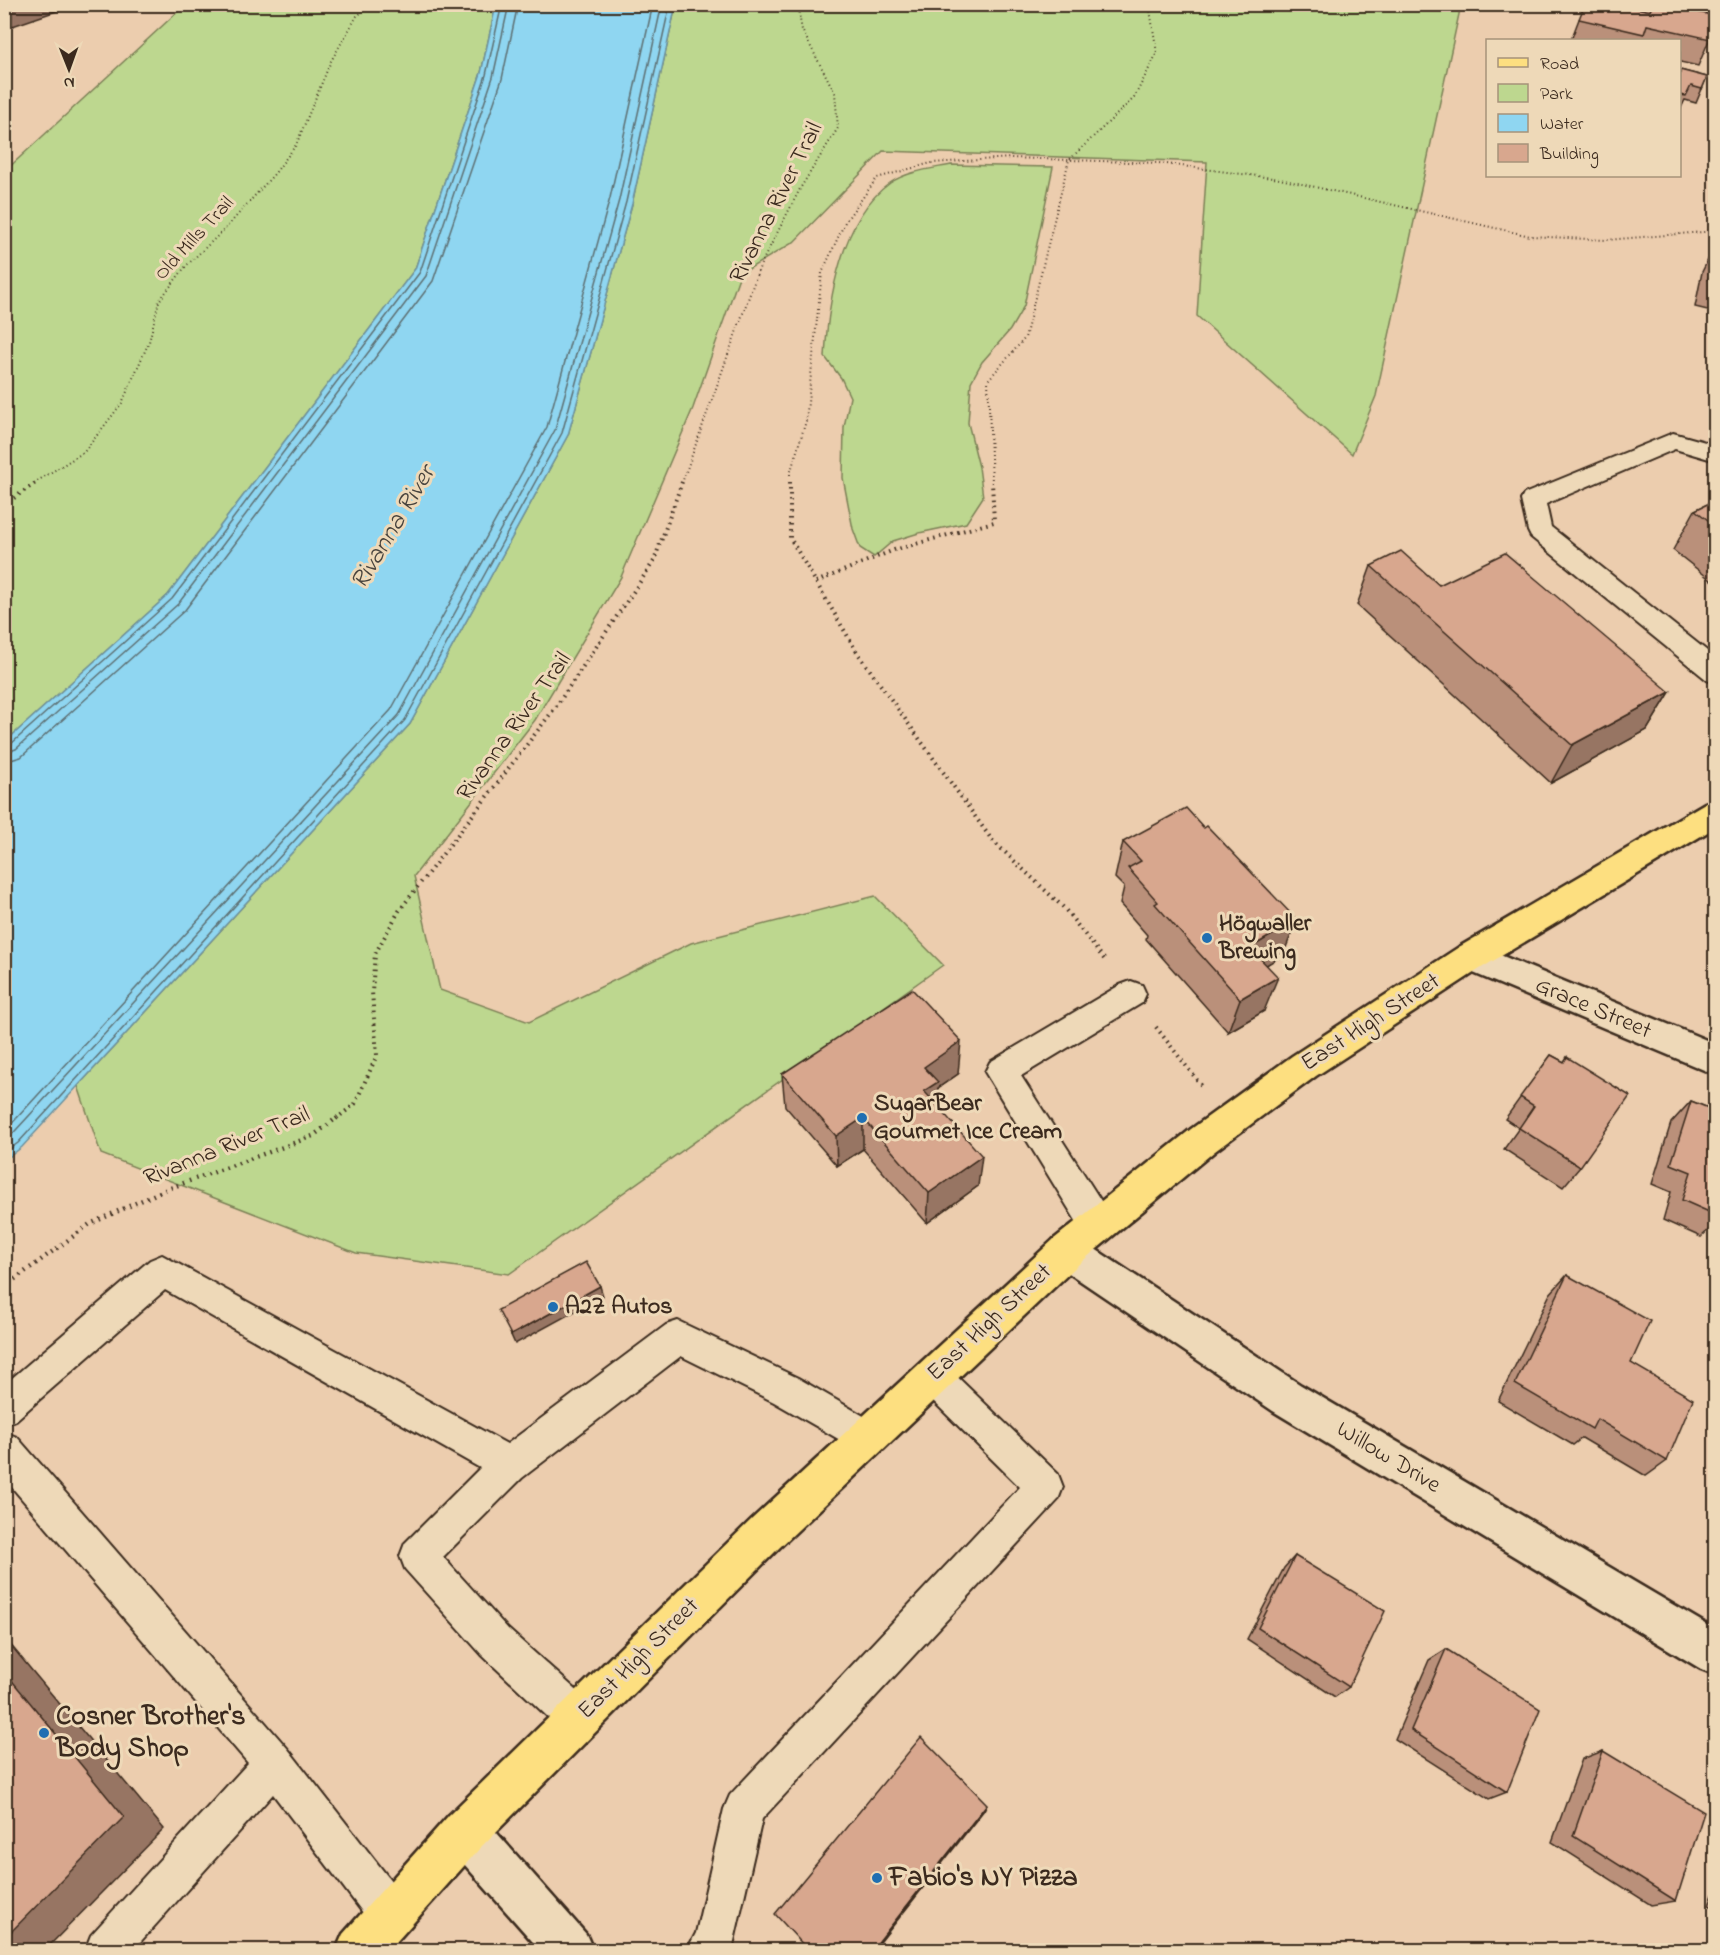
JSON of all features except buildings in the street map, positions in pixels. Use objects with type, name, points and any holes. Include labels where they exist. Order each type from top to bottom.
[{"type":"main road","name":"East High Street","points":[[359,1950],[465,1831],[766,1533],[1066,1251],[1229,1122],[1304,1066],[1471,957],[1716,812]]},
{"type":"street","name":"Grace Street","points":[[1471,957],[1716,1060]]},
{"type":"street","name":"Willow Drive","points":[[1066,1251],[1287,1398],[1716,1654]]},
{"type":"street","points":[[465,1831],[570,1950]]},
{"type":"lane","points":[[1716,453],[1673,441],[1533,501],[1540,531],[1716,673]]},
{"type":"lane","points":[[1098,1226],[1001,1072],[1131,994]]},
{"type":"lane","points":[[4,1408],[162,1271],[509,1465]]},
{"type":"lane","points":[[579,1719],[495,1642],[418,1556],[509,1465],[678,1337],[786,1390],[868,1438]]},
{"type":"lane","points":[[708,1950],[714,1943],[744,1809],[1045,1487],[984,1430],[933,1377]]},
{"type":"lane","points":[[4,1450],[274,1763],[391,1915]]},
{"type":"lane","points":[[106,1950],[274,1763]]},
{"type":"path","name":"Old Mills Trail","points":[[4,505],[84,452],[122,403],[149,342],[159,301],[186,266],[226,228],[275,173],[296,145],[331,61],[357,16],[372,4]]},
{"type":"path","name":"Rivanna River Trail","points":[[4,1287],[90,1224],[162,1191],[313,1136],[355,1104],[377,1055],[372,992],[375,954],[399,911],[555,708],[654,561],[760,266],[801,187],[838,128],[835,93],[802,30],[797,4]]},
{"type":"path","points":[[816,582],[894,550],[994,522],[988,380],[1025,338],[1069,160],[1134,98],[1157,53],[1149,4]]},
{"type":"path","points":[[1229,1122],[1064,908],[992,840],[857,652],[790,538],[790,474],[806,421],[822,273],[845,222],[877,178],[931,163],[1011,158],[1159,163],[1280,179],[1530,236],[1606,240],[1716,231]]},
{"type":"green space","points":[[185,5],[496,5],[481,73],[415,269],[168,595],[5,742],[5,171]]},
{"type":"green space","points":[[676,5],[1461,5],[1376,396],[1352,454],[1197,316],[1207,162],[883,151],[794,242],[740,274],[693,408],[621,577],[535,720],[414,876],[440,990],[529,1022],[691,943],[875,896],[943,965],[509,1274],[356,1253],[101,1154],[78,1086],[410,724],[568,435],[632,204]]},
{"type":"green space","points":[[951,165],[1053,167],[1024,306],[1010,330],[982,362],[971,382],[968,423],[979,467],[983,497],[966,523],[893,541],[874,557],[860,548],[853,529],[843,478],[844,427],[850,397],[841,378],[825,357],[834,287],[849,239],[873,198],[890,183],[904,176]]},
{"type":"water","name":"Rivanna River","points":[[496,5],[676,5],[632,204],[568,435],[410,724],[22,1147],[5,1160],[5,742],[168,595],[415,269],[481,73]]},
{"type":"place","name":"Högwaller Brewing","points":[[1207,938]]},
{"type":"place","name":"SugarBear Gourmet Ice Cream","points":[[862,1118]]},
{"type":"place","name":"A2Z Autos","points":[[553,1307]]},
{"type":"place","name":"Cosner Brother's Body Shop","points":[[44,1733]]},
{"type":"place","name":"Fabio's NY Pizza","points":[[877,1878]]}]
